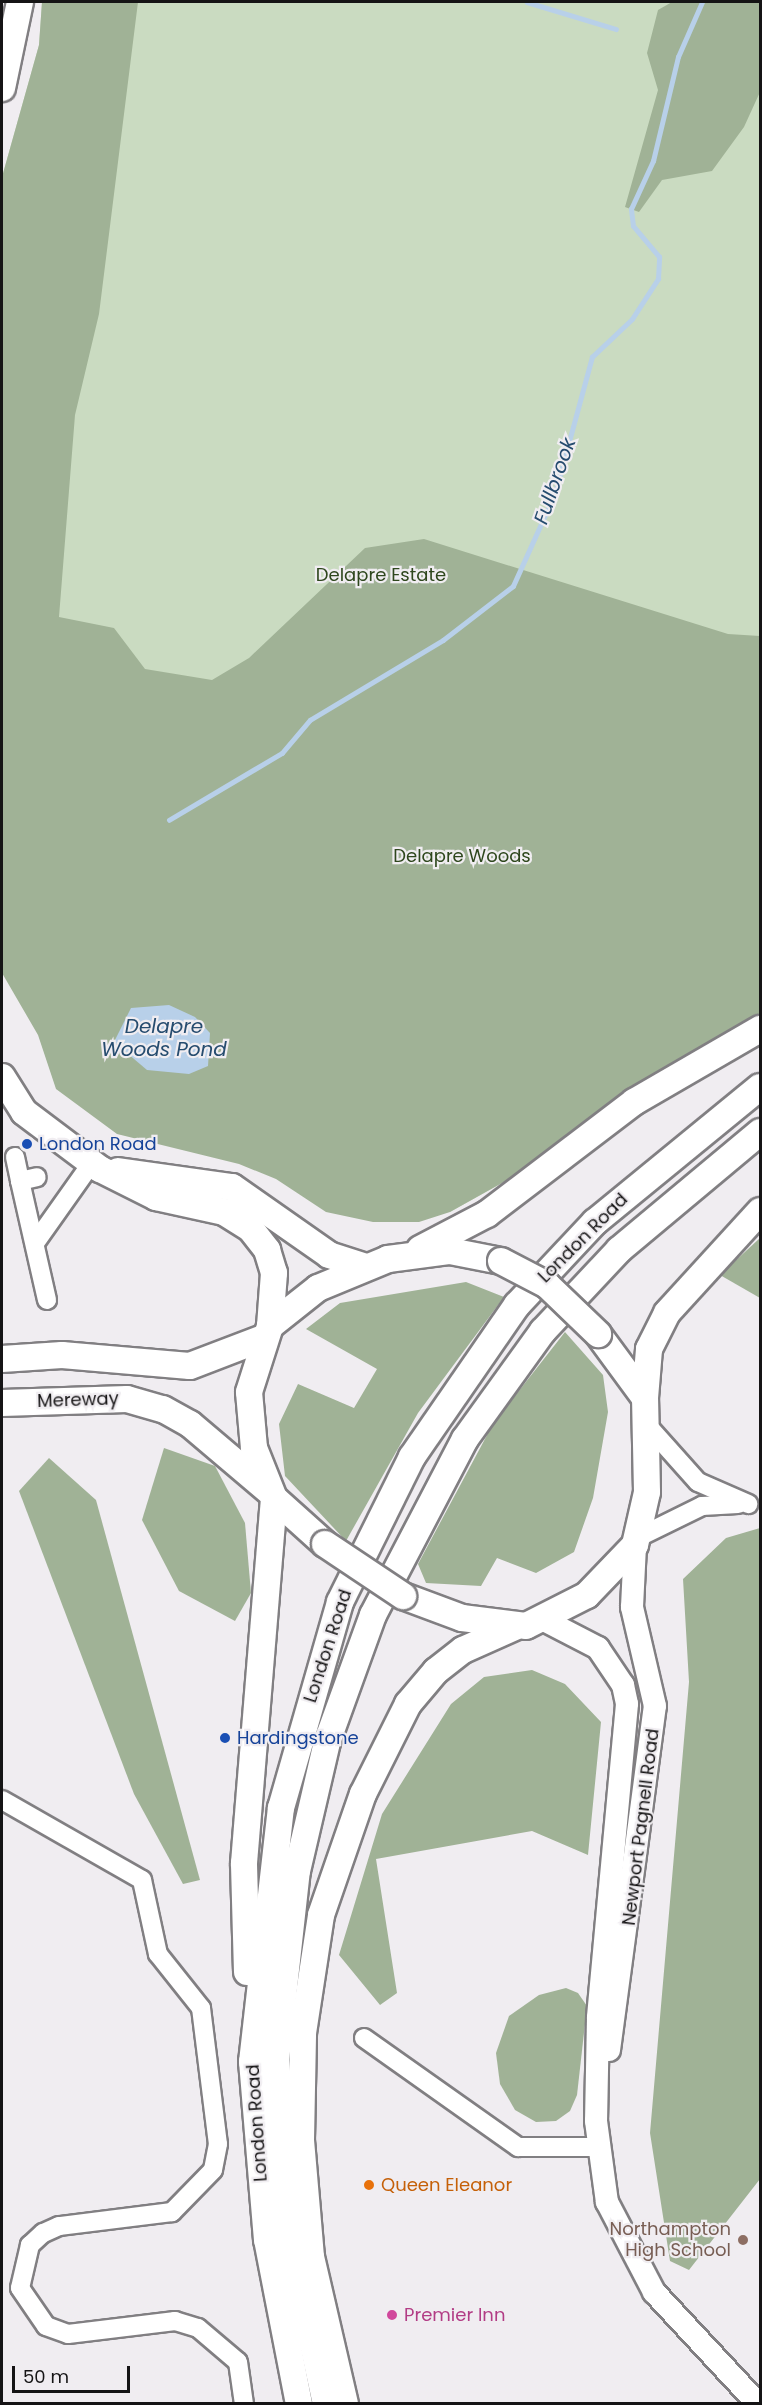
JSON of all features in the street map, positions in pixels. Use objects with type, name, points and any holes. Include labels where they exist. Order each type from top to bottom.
[{"type":"highway","points":[[2,87],[20,2]]},
{"type":"highway","points":[[2,1359],[62,1355],[190,1366],[266,1332],[296,1301],[363,1266],[415,1251],[487,1214],[634,1102],[760,1029]]},
{"type":"highway","points":[[2,1077],[24,1112],[96,1166],[156,1197],[224,1212],[250,1228],[267,1250],[274,1273],[266,1332],[249,1392],[249,1418],[272,1495],[244,1863],[252,2062]]},
{"type":"highway","name":"London Road","points":[[299,2403],[267,2240],[252,2062],[281,1808],[337,1612],[370,1532],[460,1382],[517,1305],[595,1222],[714,1121],[760,1087]]},
{"type":"highway","name":"London Road","points":[[326,2403],[291,2242],[276,2060],[297,1870],[327,1742],[373,1615],[465,1439],[543,1331],[603,1266],[734,1151],[760,1132]]},
{"type":"highway","points":[[96,1166],[232,1187],[329,1255],[363,1266]]},
{"type":"highway","points":[[345,2403],[311,2257],[301,2140],[303,2034],[321,1915],[363,1794],[408,1704],[436,1671],[463,1650],[515,1627],[544,1620],[587,1595],[637,1541],[647,1492],[645,1398],[649,1349],[666,1313],[760,1211]]},
{"type":"highway","points":[[415,1251],[474,1252],[501,1260],[547,1285],[598,1334],[645,1398]]},
{"type":"highway","name":"Mereway","points":[[2,1403],[127,1399],[163,1409],[190,1424],[325,1544],[403,1596],[462,1618],[515,1627]]},
{"type":"main road","name":"Newport Pagnell Road","points":[[596,2109],[653,1744],[655,1706],[632,1607],[637,1541]]},
{"type":"main road","name":"Newport Pagnell Road","points":[[544,1620],[598,1648],[623,1685],[627,1704],[598,2018],[596,2109],[597,2147],[617,2230],[654,2292],[758,2403]]},
{"type":"street","points":[[15,1157],[29,1179],[35,1243],[46,1300]]},
{"type":"street","points":[[35,1243],[96,1166]]},
{"type":"street","points":[[647,1425],[698,1482],[754,1504]]},
{"type":"street","points":[[637,1541],[702,1506],[754,1504]]},
{"type":"street","points":[[2,1800],[142,1880],[158,1954],[201,2008],[218,2144],[213,2170],[172,2212],[59,2226],[43,2233],[30,2245],[20,2288],[46,2326],[68,2334],[175,2321],[192,2325],[238,2362],[244,2403]]},
{"type":"street","points":[[364,2038],[518,2147],[597,2147]]},
{"type":"green space","name":"Delapre Estate","points":[[42,2],[760,2],[760,1013],[590,1120],[511,1178],[450,1212],[2,973],[2,177],[39,45]]},
{"type":"green space","name":"Delapre Woods","points":[[42,2],[138,2],[99,314],[75,415],[59,617],[114,628],[145,669],[212,680],[249,658],[365,548],[424,539],[728,634],[760,636],[760,1013],[590,1120],[511,1178],[450,1212],[419,1222],[373,1222],[326,1212],[276,1179],[239,1164],[117,1134],[56,1089],[38,1035],[2,973],[2,177],[39,45]]},
{"type":"green space","points":[[672,2],[760,2],[760,92],[744,127],[712,171],[662,180],[639,212],[625,207],[658,90],[647,53],[658,10]]},
{"type":"green space","points":[[760,1238],[760,1298],[720,1275]]},
{"type":"green space","points":[[466,1282],[504,1297],[418,1413],[346,1541],[285,1476],[279,1424],[298,1384],[354,1408],[377,1369],[306,1329],[340,1303]]},
{"type":"green space","points":[[565,1332],[603,1375],[608,1412],[593,1498],[574,1552],[536,1573],[497,1558],[481,1586],[426,1583],[418,1564],[493,1424]]},
{"type":"green space","points":[[164,1448],[215,1466],[245,1523],[251,1593],[235,1621],[179,1591],[142,1520]]},
{"type":"green space","points":[[49,1458],[96,1500],[200,1880],[183,1884],[134,1794],[19,1491]]},
{"type":"green space","points":[[760,1528],[760,2179],[689,2270],[670,2261],[650,2133],[689,1682],[683,1579],[726,1538]]},
{"type":"green space","points":[[532,1670],[565,1684],[601,1722],[588,1855],[532,1831],[376,1859],[397,1993],[380,2005],[339,1955],[382,1814],[451,1704],[484,1677]]},
{"type":"green space","points":[[566,1988],[578,1993],[587,2006],[577,2095],[570,2111],[556,2121],[536,2122],[515,2110],[500,2084],[496,2053],[509,2016],[539,1995]]},
{"type":"water","name":"Delapre Woods Pond","points":[[169,1005],[195,1017],[210,1033],[208,1066],[189,1074],[147,1070],[114,1042],[131,1008]]},
{"type":"waterway","points":[[527,2],[616,29]]},
{"type":"waterway","name":"Fullbrook","points":[[169,820],[282,753],[310,720],[443,640],[513,586],[555,493],[592,357],[632,319],[658,279],[659,257],[633,226],[631,209],[653,161],[678,57],[702,2]]},
{"type":"place","name":"London Road","points":[[27,1144]]},
{"type":"place","name":"Hardingstone","points":[[225,1738]]},
{"type":"place","name":"Queen Eleanor","points":[[369,2185]]},
{"type":"place","name":"Northampton High School","points":[[743,2240]]},
{"type":"place","name":"Premier Inn","points":[[392,2315]]}]
